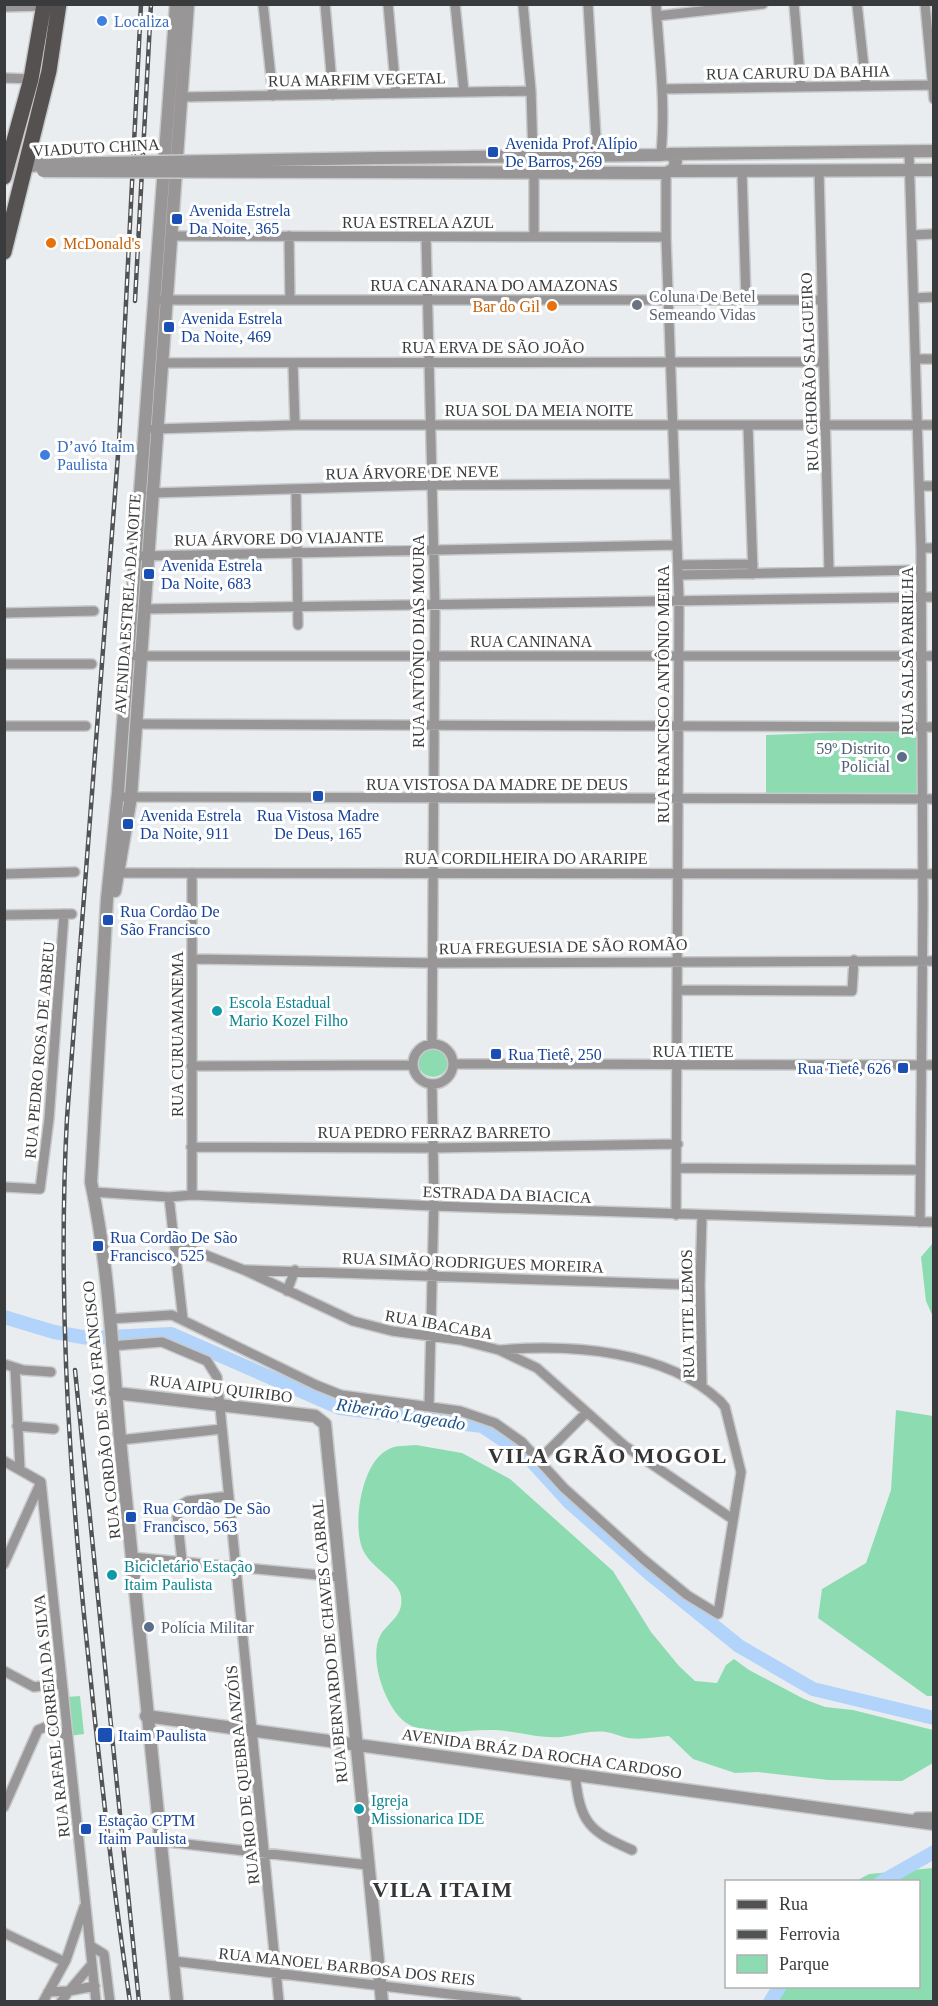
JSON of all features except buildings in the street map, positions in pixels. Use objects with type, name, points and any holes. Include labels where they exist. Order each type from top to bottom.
[{"type":"main road","points":[[39,167],[4,178],[9,142],[21,117],[49,5]]},
{"type":"main road","points":[[39,167],[30,148],[54,50],[49,5]]},
{"type":"main road","points":[[21,117],[20,149],[39,167]]},
{"type":"main road","points":[[4,252],[21,185],[39,167]]},
{"type":"street","name":"AVENIDA ESTRELA DA NOITE","points":[[114,873],[132,797],[136,724],[134,656],[144,609],[141,556],[151,493],[150,429],[161,363],[160,299],[171,236],[183,97],[188,4]]},
{"type":"street","points":[[263,4],[273,96]]},
{"type":"street","points":[[325,4],[333,94]]},
{"type":"street","points":[[388,4],[396,93]]},
{"type":"street","points":[[455,4],[464,92]]},
{"type":"street","points":[[523,4],[531,91],[533,156]]},
{"type":"street","points":[[588,4],[597,155]]},
{"type":"street","points":[[656,4],[665,154],[656,164],[666,172],[676,161],[665,154]]},
{"type":"street","points":[[657,16],[763,4]]},
{"type":"street","points":[[794,4],[801,87]]},
{"type":"street","points":[[857,4],[866,86]]},
{"type":"street","points":[[926,4],[933,99]]},
{"type":"street","points":[[4,7],[49,5]]},
{"type":"street","name":"AVENIDA ESTRELA DA NOITE","points":[[114,873],[118,797],[134,656],[178,8]]},
{"type":"street","points":[[4,78],[31,79]]},
{"type":"street","name":"RUA CARURU DA BAHIA","points":[[662,89],[933,85]]},
{"type":"street","name":"RUA MARFIM VEGETAL","points":[[183,97],[531,91]]},
{"type":"street","name":"VIADUTO CHINA","points":[[39,167],[380,158],[933,151]]},
{"type":"street","name":"RUA SALSA PARRILHA","points":[[909,152],[922,597],[923,874],[920,1222]]},
{"type":"street","name":"VIADUTO CHINA","points":[[39,167],[534,173],[933,170]]},
{"type":"street","name":"RUA CHORÃO SALGUEIRO","points":[[819,170],[829,572]]},
{"type":"street","points":[[742,171],[746,300]]},
{"type":"street","name":"RUA FRANCISCO ANTÔNIO MEIRA","points":[[666,172],[673,483],[679,599],[676,1215]]},
{"type":"street","points":[[534,173],[534,237]]},
{"type":"street","points":[[912,235],[933,234]]},
{"type":"street","name":"RUA ESTRELA AZUL","points":[[171,236],[666,237]]},
{"type":"street","points":[[289,236],[290,300]]},
{"type":"street","name":"RUA ANTÔNIO DIAS MOURA","points":[[426,237],[435,604],[432,1044]]},
{"type":"street","points":[[914,298],[933,297]]},
{"type":"street","name":"RUA CANARANA DO AMAZONAS","points":[[160,299],[822,300]]},
{"type":"street","points":[[916,359],[933,359]]},
{"type":"street","name":"RUA ERVA DE SÃO JOÃO","points":[[161,363],[824,362]]},
{"type":"street","points":[[293,363],[295,425]]},
{"type":"street","name":"RUA SOL DA MEIA NOITE","points":[[150,429],[295,425],[933,425]]},
{"type":"street","points":[[748,426],[753,569]]},
{"type":"street","name":"RUA ÁRVORE DE NEVE","points":[[151,493],[432,485],[673,483]]},
{"type":"street","points":[[919,486],[933,486]]},
{"type":"street","points":[[296,489],[298,626]]},
{"type":"street","name":"RUA ÁRVORE DO VIAJANTE","points":[[141,556],[676,545]]},
{"type":"street","points":[[921,548],[933,548]]},
{"type":"street","points":[[678,565],[829,572],[921,570]]},
{"type":"street","points":[[678,575],[753,569]]},
{"type":"street","points":[[144,609],[679,599],[933,597]]},
{"type":"street","points":[[4,613],[94,611]]},
{"type":"street","name":"RUA CANINANA","points":[[134,656],[933,656]]},
{"type":"street","points":[[4,664],[92,663]]},
{"type":"street","points":[[136,724],[933,727]]},
{"type":"street","points":[[4,726],[86,726]]},
{"type":"street","name":"RUA VISTOSA DA MADRE DE DEUS","points":[[118,797],[433,800],[933,799]]},
{"type":"street","points":[[4,874],[75,872]]},
{"type":"street","name":"RUA CORDILHEIRA DO ARARIPE","points":[[114,873],[933,874]]},
{"type":"street","name":"RUA CORDÃO DE SÃO FRANCISCO","points":[[114,873],[107,922],[92,1182],[109,1322],[146,1716],[177,2001]]},
{"type":"street","name":"RUA CURUAMANEMA","points":[[192,873],[192,1195]]},
{"type":"street","name":"RUA PEDRO ROSA DE ABREU","points":[[4,915],[68,914],[49,1119],[40,1189],[4,1187]]},
{"type":"street","name":"RUA FREGUESIA DE SÃO ROMÃO","points":[[193,959],[432,963],[677,960],[933,961]]},
{"type":"street","points":[[677,990],[852,991],[854,960]]},
{"type":"street","points":[[432,1044],[444,1048],[453,1064],[449,1077],[432,1084],[421,1081],[413,1065],[416,1053],[432,1044]]},
{"type":"street","name":"RUA TIETE","points":[[453,1064],[933,1065]]},
{"type":"street","points":[[191,1066],[413,1065]]},
{"type":"street","points":[[429,1407],[434,1206],[432,1084]]},
{"type":"street","name":"RUA PEDRO FERRAZ BARRETO","points":[[191,1147],[432,1148],[678,1144]]},
{"type":"street","points":[[677,1168],[920,1170]]},
{"type":"street","name":"ESTRADA DA BIACICA","points":[[93,1191],[168,1197],[192,1195],[702,1216],[933,1222]]},
{"type":"street","points":[[168,1197],[183,1320]]},
{"type":"street","name":"RUA TITE LEMOS","points":[[538,1461],[580,1504],[643,1559],[696,1601],[718,1614],[731,1518],[740,1479],[740,1464],[732,1442],[725,1407],[702,1386],[700,1285],[702,1216]]},
{"type":"street","name":"RUA IBACABA","points":[[175,1243],[244,1270],[353,1321],[376,1328],[432,1336],[499,1350],[537,1368],[625,1446],[731,1518]]},
{"type":"street","name":"RUA SIMÃO RODRIGUES MOREIRA","points":[[244,1270],[700,1285]]},
{"type":"street","points":[[287,1291],[295,1270]]},
{"type":"street","points":[[109,1322],[164,1314],[183,1320],[341,1395],[460,1411],[495,1423],[522,1442],[538,1461],[586,1413]]},
{"type":"street","name":"RUA RIO DE QUEBRA ANZÓIS","points":[[111,1343],[162,1342],[207,1361],[217,1377],[279,2001]]},
{"type":"street","points":[[499,1350],[558,1346],[635,1359],[682,1372],[702,1386]]},
{"type":"street","points":[[522,1361],[526,1347]]},
{"type":"street","points":[[4,1364],[15,1368],[51,1372]]},
{"type":"street","points":[[15,1368],[20,1469]]},
{"type":"street","name":"RUA AIPU QUIRIBO","points":[[115,1393],[315,1416],[322,1420]]},
{"type":"street","name":"RUA BERNARDO DE CHAVES CABRAL","points":[[322,1420],[326,1428],[355,1744],[382,2001]]},
{"type":"street","points":[[17,1426],[54,1428]]},
{"type":"street","points":[[120,1440],[222,1430]]},
{"type":"street","points":[[4,1461],[41,1482],[4,1564]]},
{"type":"street","name":"RUA RAFAEL CORREIA DA SILVA","points":[[41,1482],[96,2001]]},
{"type":"street","points":[[182,1561],[177,1515],[179,1506],[188,1501],[229,1496]]},
{"type":"street","points":[[131,1557],[339,1577]]},
{"type":"street","points":[[4,1671],[34,1687],[62,1683]]},
{"type":"street","name":"AVENIDA BRÁZ DA ROCHA CARDOSO","points":[[146,1716],[933,1824]]},
{"type":"street","points":[[4,1807],[38,1730],[50,1725],[68,1737]]},
{"type":"street","points":[[575,1774],[578,1804],[584,1819],[595,1832],[632,1850]]},
{"type":"street","points":[[899,1818],[933,1817]]},
{"type":"street","points":[[159,1840],[368,1865]]},
{"type":"street","points":[[43,2001],[65,1962],[86,1902]]},
{"type":"street","points":[[4,1933],[65,1962]]},
{"type":"street","name":"RUA RAFAEL CORREIA DA SILVA","points":[[91,1946],[104,1954],[110,2001]]},
{"type":"street","name":"RUA MANOEL BARBOSA DOS REIS","points":[[173,1961],[517,2001]]},
{"type":"street","points":[[61,2001],[92,1964]]},
{"type":"street","points":[[48,1992],[95,1986]]},
{"type":"green space","points":[[920,729],[919,796],[766,795],[766,735]]},
{"type":"green space","points":[[433,1047],[439,1048],[447,1056],[447,1068],[439,1076],[433,1077],[427,1076],[419,1068],[418,1062],[419,1056],[427,1048]]},
{"type":"green space","points":[[933,1243],[933,1317],[926,1301],[921,1257]]},
{"type":"green space","points":[[896,1410],[933,1416],[933,1696],[927,1696],[818,1618],[822,1589],[866,1563],[891,1490]]},
{"type":"green space","points":[[416,1445],[462,1453],[510,1479],[613,1571],[651,1632],[679,1666],[695,1681],[717,1683],[726,1665],[734,1659],[749,1670],[804,1699],[825,1707],[853,1710],[933,1730],[933,1763],[902,1781],[828,1780],[758,1772],[735,1773],[693,1759],[669,1736],[633,1739],[600,1732],[552,1737],[494,1730],[439,1732],[408,1724],[400,1717],[386,1696],[376,1656],[381,1634],[396,1617],[400,1608],[401,1596],[396,1585],[373,1564],[364,1552],[358,1527],[361,1496],[371,1467],[379,1456],[389,1449]]},
{"type":"green space","points":[[59,1693],[66,1697],[80,1696],[84,1734],[69,1736],[65,1717],[48,1712],[46,1696]]},
{"type":"green space","points":[[933,1868],[933,2001],[770,2001],[777,1988],[920,1988],[920,1880],[858,1880],[869,1874]]},
{"type":"waterway","name":"Ribeirão Lageado","points":[[4,1317],[54,1332],[88,1338],[171,1334],[340,1408],[482,1426],[527,1456],[569,1502],[650,1574],[739,1646],[813,1689],[934,1718]]},
{"type":"waterway","points":[[885,1880],[934,1852]]},
{"type":"waterway","points":[[770,2002],[779,1988]]},
{"type":"railway","points":[[130,2002],[105,1808],[78,1553],[66,1367],[64,1180],[119,442],[141,4]]},
{"type":"railway","points":[[135,301],[151,4]]},
{"type":"railway","points":[[75,1370],[139,2002]]},
{"type":"place","name":"Localiza","points":[[102,21]]},
{"type":"place","name":"Avenida Prof. Alípio De Barros, 269","points":[[493,152]]},
{"type":"place","name":"Avenida Estrela Da Noite, 365","points":[[177,219]]},
{"type":"place","name":"McDonald's","points":[[51,243]]},
{"type":"place","name":"Coluna De Betel Semeando Vidas","points":[[637,305]]},
{"type":"place","name":"Bar do Gil","points":[[552,306]]},
{"type":"place","name":"Avenida Estrela Da Noite, 469","points":[[169,327]]},
{"type":"place","name":"D’avó Itaim Paulista","points":[[45,455]]},
{"type":"place","name":"Avenida Estrela Da Noite, 683","points":[[149,574]]},
{"type":"place","name":"59º Distrito Policial","points":[[902,757]]},
{"type":"place","name":"Rua Vistosa Madre De Deus, 165","points":[[318,796]]},
{"type":"place","name":"Avenida Estrela Da Noite, 911","points":[[128,824]]},
{"type":"place","name":"Rua Cordão De São Francisco","points":[[108,920]]},
{"type":"place","name":"Escola Estadual Mario Kozel Filho","points":[[217,1011]]},
{"type":"place","name":"Rua Tietê, 250","points":[[496,1054]]},
{"type":"place","name":"Rua Tietê, 626","points":[[903,1068]]},
{"type":"place","name":"Rua Cordão De São Francisco, 525","points":[[98,1246]]},
{"type":"place","name":"Rua Cordão De São Francisco, 563","points":[[131,1517]]},
{"type":"place","name":"Bicicletário Estação Itaim Paulista","points":[[112,1575]]},
{"type":"place","name":"Polícia Militar","points":[[149,1627]]},
{"type":"place","name":"Itaim Paulista","points":[[105,1735]]},
{"type":"place","name":"Igreja Missionarica IDE","points":[[359,1809]]},
{"type":"place","name":"Estação CPTM Itaim Paulista","points":[[86,1829]]},
{"type":"district","name":"VILA GRÃO MOGOL","points":[[608,1455]]},
{"type":"district","name":"VILA ITAIM","points":[[443,1889]]}]
